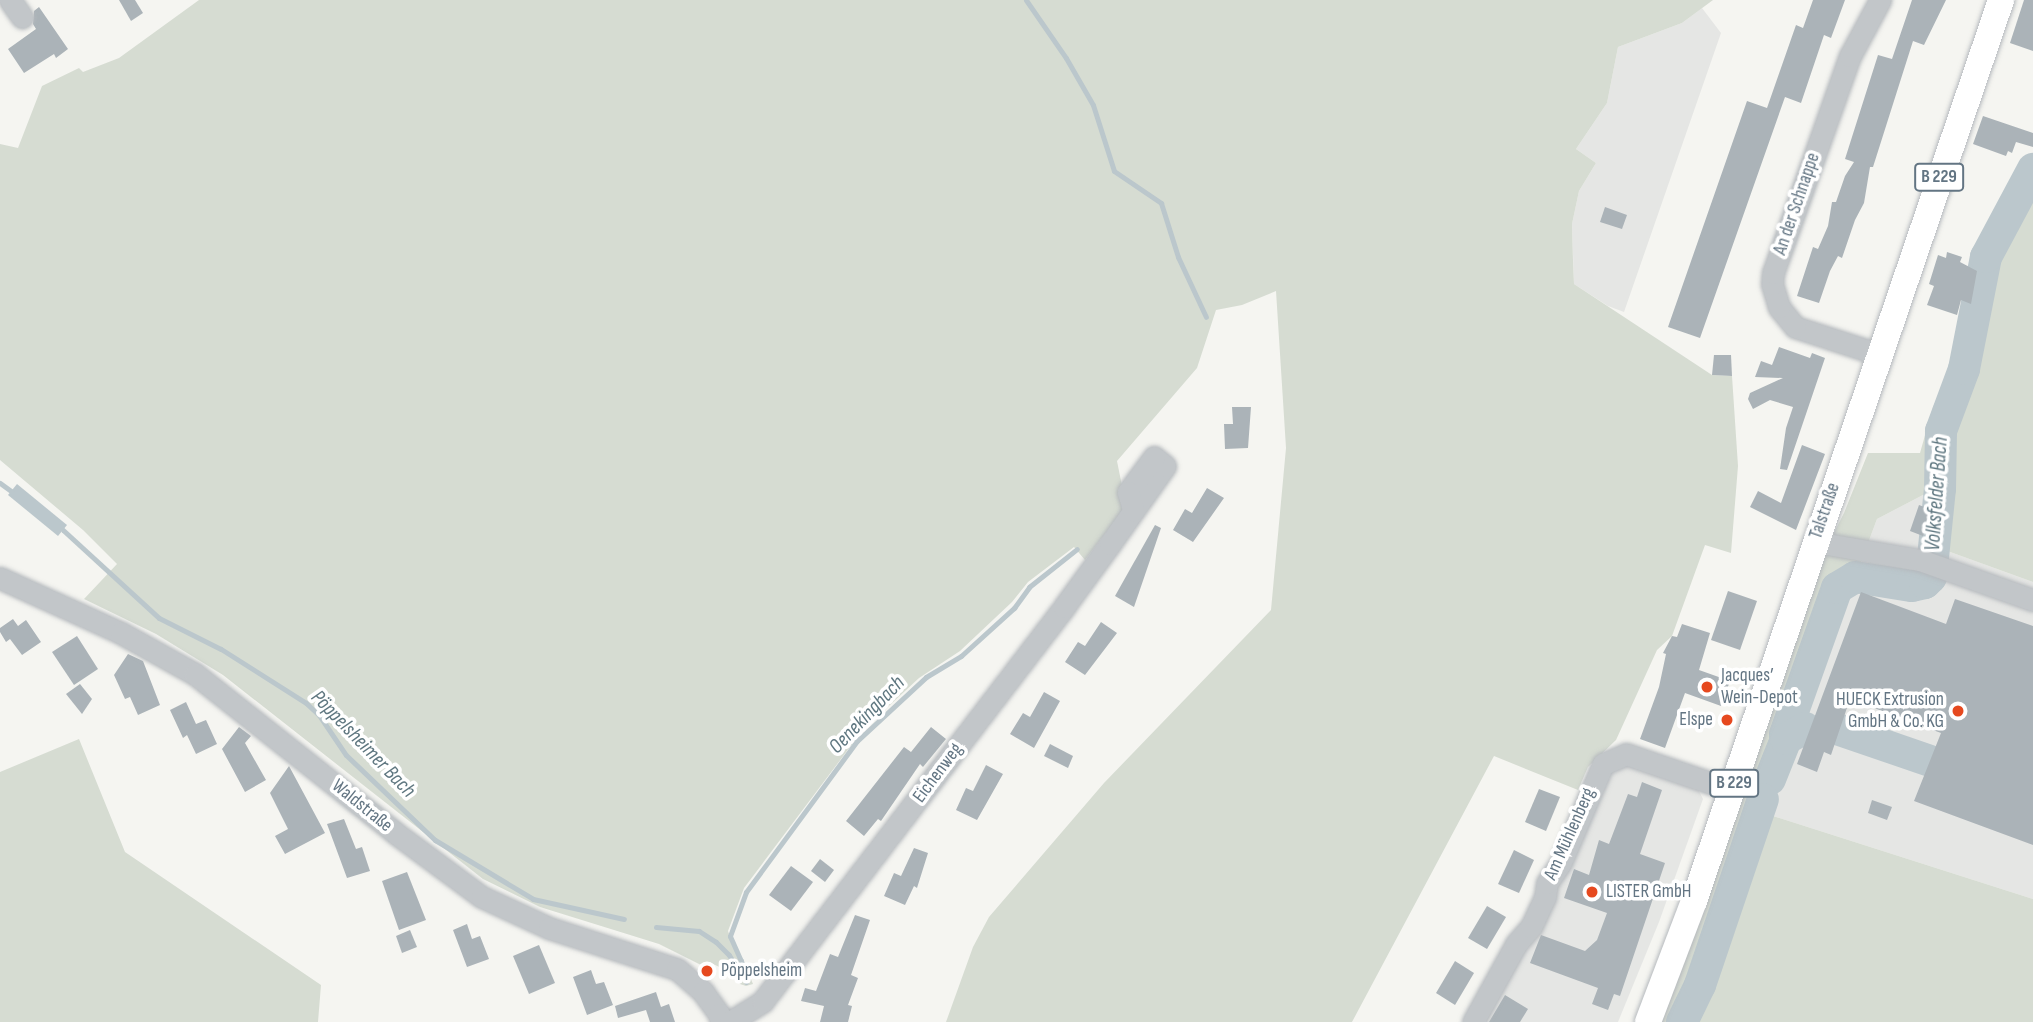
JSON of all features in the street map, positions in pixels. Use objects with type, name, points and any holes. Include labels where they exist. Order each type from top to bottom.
[{"type":"main road","name":"Talstraße","points":[[1648,1022],[1731,790],[2001,0]]},
{"type":"street","name":"An der Schnappe","points":[[1878,354],[1795,327],[1779,307],[1772,284],[1773,273],[1850,56],[1880,0]]},
{"type":"street","name":"Eichenweg","points":[[730,1022],[763,1001],[1064,607],[1133,510]]},
{"type":"street","points":[[1815,542],[1920,560],[2033,600]]},
{"type":"street","name":"Waldstraße","points":[[0,578],[121,633],[195,674],[394,832],[482,897],[549,928],[677,969],[703,992],[721,1022]]},
{"type":"street","name":"Am Mühlenberg","points":[[1473,1022],[1520,937],[1531,927],[1545,897],[1547,883],[1561,862],[1603,764],[1626,754],[1731,790]]},
{"type":"shaded area","points":[[199,0],[1713,0],[1682,23],[1618,47],[1607,103],[1576,149],[1596,163],[1579,191],[1572,224],[1573,260],[1574,284],[1712,375],[1732,376],[1738,466],[1731,553],[1705,545],[1672,636],[1657,650],[1616,740],[1588,767],[1578,790],[1494,756],[1352,1022],[946,1022],[973,947],[989,917],[1104,783],[1271,610],[1286,448],[1276,291],[1242,305],[1216,310],[1197,368],[1117,461],[1126,506],[1085,560],[1074,547],[1028,582],[1012,602],[960,651],[919,678],[862,731],[744,888],[728,931],[739,961],[743,960],[753,984],[740,984],[736,975],[709,962],[701,965],[659,944],[540,907],[483,879],[223,675],[156,634],[84,599],[117,564],[83,530],[0,460],[0,144],[18,148],[42,86],[79,68],[83,72],[119,58]]},
{"type":"shaded area","points":[[1702,8],[1721,33],[1624,312],[1608,306],[1574,284],[1572,224],[1579,191],[1596,163],[1576,149],[1607,103],[1618,47],[1682,23]]},
{"type":"shaded area","points":[[2033,179],[2033,582],[1939,548],[1944,500],[1923,495],[1877,519],[1767,814],[2033,899],[2033,1022],[1660,1022],[1821,558],[1844,513],[1868,453],[1920,453],[1933,407],[1947,378],[1960,361],[1991,257]]},
{"type":"shaded area","points":[[17,484],[67,525],[58,536],[8,495]]},
{"type":"shaded area","points":[[1923,495],[1945,501],[1939,548],[2033,582],[2033,899],[1767,814],[1877,519]]},
{"type":"shaded area","points":[[79,739],[125,852],[321,985],[318,1022],[0,1022],[0,772]]},
{"type":"shaded area","points":[[1630,764],[1697,787],[1703,799],[1659,922],[1618,1022],[1482,1022],[1608,771]]},
{"type":"building","points":[[119,0],[135,0],[143,13],[131,21]]},
{"type":"building","points":[[1813,0],[1845,0],[1831,38],[1824,35],[1801,103],[1785,97],[1700,338],[1668,327],[1747,101],[1767,108],[1796,25],[1803,28]]},
{"type":"building","points":[[1912,0],[1946,0],[1924,45],[1913,41],[1873,167],[1870,167],[1864,203],[1842,258],[1838,256],[1830,271],[1819,303],[1797,296],[1813,247],[1818,249],[1828,226],[1832,202],[1836,202],[1845,176],[1854,162],[1845,159],[1878,55],[1892,59]]},
{"type":"building","points":[[2024,0],[2033,0],[2033,51],[2010,43]]},
{"type":"building","points":[[39,7],[68,49],[56,58],[54,54],[24,73],[8,49],[36,29],[33,24],[34,11]]},
{"type":"building","points":[[1983,116],[2033,133],[2033,147],[2016,142],[2012,153],[2008,151],[2006,156],[1973,144]]},
{"type":"building","points":[[1605,207],[1627,215],[1622,229],[1600,222]]},
{"type":"building","points":[[1947,252],[1962,257],[1960,262],[1977,271],[1971,304],[1961,300],[1957,315],[1927,305],[1934,286],[1929,284],[1938,255],[1946,258]]},
{"type":"building","points":[[1779,347],[1810,358],[1812,353],[1825,358],[1787,470],[1780,469],[1786,428],[1793,407],[1770,400],[1753,409],[1748,399],[1750,393],[1783,378],[1755,377],[1761,361],[1772,365]]},
{"type":"building","points":[[1714,355],[1731,355],[1732,376],[1712,375]]},
{"type":"building","points":[[1232,407],[1251,407],[1248,448],[1225,449],[1224,424],[1233,424]]},
{"type":"building","points":[[1802,445],[1825,454],[1796,530],[1750,507],[1758,491],[1781,503]]},
{"type":"building","points":[[1207,488],[1224,498],[1193,542],[1173,530],[1185,509],[1192,513]]},
{"type":"building","points":[[1919,505],[1932,510],[1923,536],[1910,531]]},
{"type":"building","points":[[1155,525],[1161,528],[1134,607],[1115,596]]},
{"type":"building","points":[[1728,591],[1757,601],[1740,650],[1711,640]]},
{"type":"building","name":"HUECK Extrusion GmbH & Co. KG","points":[[1861,592],[1946,624],[1955,599],[2033,626],[2033,845],[1914,801],[1941,733],[1850,699],[1831,755],[1824,752],[1817,772],[1797,764]]},
{"type":"building","points":[[13,619],[18,626],[26,620],[41,642],[22,655],[10,639],[6,642],[0,632],[0,628]]},
{"type":"building","points":[[1101,622],[1117,633],[1085,675],[1065,662],[1078,642],[1085,646]]},
{"type":"building","points":[[1682,624],[1710,633],[1699,670],[1730,681],[1721,706],[1685,693],[1665,748],[1640,739],[1659,687],[1666,654],[1663,653],[1672,636],[1677,637]]},
{"type":"building","points":[[77,636],[98,669],[74,685],[52,652]]},
{"type":"building","points":[[128,654],[143,661],[160,705],[138,715],[130,697],[125,699],[114,675]]},
{"type":"building","points":[[80,684],[92,699],[82,714],[66,694]]},
{"type":"building","points":[[1044,692],[1060,701],[1034,748],[1010,734],[1023,713],[1030,717]]},
{"type":"building","points":[[186,702],[196,724],[206,720],[217,744],[196,754],[187,735],[183,738],[170,710]]},
{"type":"building","points":[[239,727],[251,736],[245,743],[266,780],[245,792],[222,749]]},
{"type":"building","points":[[931,727],[946,739],[923,767],[920,764],[881,821],[878,819],[864,836],[846,821],[904,747],[911,752]]},
{"type":"building","points":[[1050,744],[1073,756],[1068,768],[1044,756]]},
{"type":"building","points":[[986,765],[1003,774],[977,820],[956,810],[966,788],[973,791]]},
{"type":"building","points":[[289,766],[325,833],[285,854],[275,836],[288,829],[270,793]]},
{"type":"building","points":[[1642,782],[1662,790],[1640,854],[1665,863],[1620,996],[1614,994],[1608,1010],[1592,1004],[1598,988],[1530,963],[1541,935],[1585,951],[1597,940],[1607,913],[1564,898],[1574,869],[1589,875],[1599,840],[1609,844],[1628,794],[1637,797]]},
{"type":"building","points":[[1539,789],[1560,797],[1546,831],[1525,822]]},
{"type":"building","points":[[1872,800],[1892,807],[1887,820],[1868,813]]},
{"type":"building","points":[[344,819],[356,849],[362,847],[370,871],[347,878],[327,824]]},
{"type":"building","points":[[914,848],[928,853],[917,888],[914,886],[905,905],[884,896],[894,873],[901,876]]},
{"type":"building","points":[[1514,850],[1534,860],[1519,893],[1498,884]]},
{"type":"building","points":[[820,859],[834,870],[825,882],[811,871]]},
{"type":"building","points":[[791,866],[813,882],[791,911],[769,895]]},
{"type":"building","points":[[407,872],[426,920],[399,930],[382,881]]},
{"type":"building","points":[[1487,906],[1506,917],[1487,949],[1468,938]]},
{"type":"building","points":[[855,915],[870,920],[851,975],[858,978],[848,1005],[852,1006],[848,1022],[820,1022],[824,1006],[801,1001],[805,988],[816,991],[830,954],[838,957]]},
{"type":"building","points":[[467,924],[472,939],[480,936],[489,959],[467,967],[453,930]]},
{"type":"building","points":[[410,930],[417,947],[402,953],[396,936]]},
{"type":"building","points":[[539,945],[555,983],[529,994],[513,956]]},
{"type":"building","points":[[1455,961],[1474,973],[1455,1005],[1436,993]]},
{"type":"building","points":[[591,970],[596,984],[604,982],[613,1005],[587,1015],[573,977]]},
{"type":"building","points":[[656,992],[661,1007],[669,1004],[675,1022],[650,1022],[646,1010],[618,1018],[615,1006]]},
{"type":"building","points":[[1505,995],[1528,1009],[1520,1022],[1489,1022]]},
{"type":"waterway","name":"Oenekingbach","points":[[1026,0],[1066,58],[1093,105],[1114,171],[1161,203],[1178,257],[1206,317]]},
{"type":"waterway","name":"Volksfelder Bach","points":[[1786,739],[1785,734],[1837,588],[1855,577],[1912,586],[1925,583],[1931,577],[1940,489],[1941,431],[1964,369],[1986,257],[2033,169]]},
{"type":"waterway","name":"Pöppelsheimer Bach","points":[[0,483],[11,491]]},
{"type":"waterway","name":"Pöppelsheimer Bach","points":[[63,530],[159,618],[221,649],[306,703],[319,715],[346,755],[435,840],[533,899],[624,919]]},
{"type":"waterway","name":"Oenekingbach","points":[[746,982],[741,961],[730,936],[746,892],[857,741],[926,677],[961,656],[1014,608],[1029,587],[1077,549]]},
{"type":"waterway","name":"Elspe","points":[[1770,779],[1786,739],[1805,728]]},
{"type":"waterway","name":"Elspe","points":[[1840,730],[1930,761]]},
{"type":"waterway","name":"Elspe","points":[[1682,1022],[1700,985],[1763,799]]},
{"type":"waterway","name":"Pöppelsheimer Bach","points":[[656,927],[699,931],[729,955],[742,977]]},
{"type":"place","name":"Jacques’ Wein-Depot","points":[[1707,687]]},
{"type":"place","name":"HUECK Extrusion GmbH & Co. KG","points":[[1958,711]]},
{"type":"place","name":"Elspe","points":[[1727,720]]},
{"type":"place","name":"LISTER GmbH","points":[[1592,892]]},
{"type":"place","name":"Pöppelsheim","points":[[707,971]]}]
